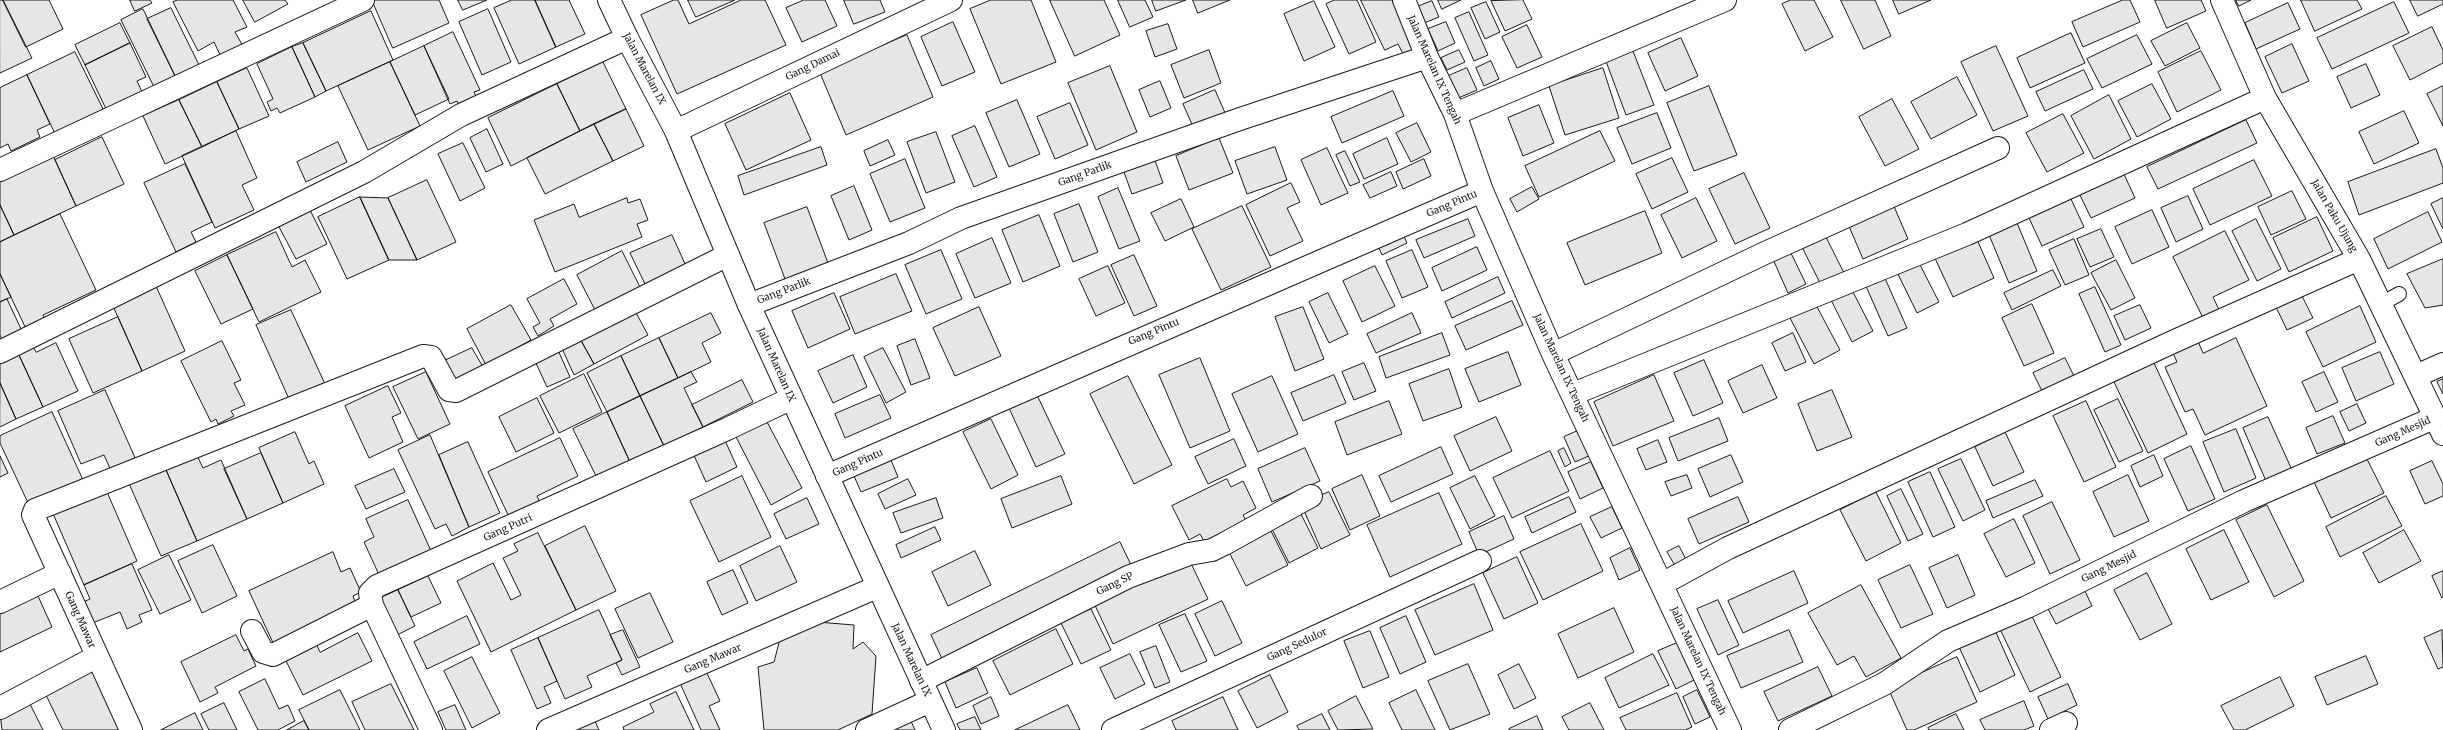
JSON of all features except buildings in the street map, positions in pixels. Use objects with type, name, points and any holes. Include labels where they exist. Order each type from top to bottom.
[{"type":"street","points":[[0,170],[363,0]]},
{"type":"street","name":"Jalan Marelan IX","points":[[610,0],[627,38],[676,131],[790,398],[944,730]]},
{"type":"street","name":"Gang Damai","points":[[676,131],[951,0]]},
{"type":"street","name":"Jalan Marelan IX Tengah","points":[[1404,0],[1427,57],[1455,114],[1482,191],[1553,354],[1730,730]]},
{"type":"street","points":[[1455,114],[1698,5],[1725,0]]},
{"type":"street","name":"Jalan Paku Ujung","points":[[2222,0],[2265,98],[2359,259],[2390,299],[2416,376],[2439,426]]},
{"type":"street","points":[[0,352],[364,172],[461,115],[627,38]]},
{"type":"street","name":"Gang Parlik","points":[[749,305],[909,243],[961,218],[1240,119],[1427,57]]},
{"type":"street","points":[[1573,394],[1967,234],[2265,98]]},
{"type":"street","points":[[1553,354],[1765,253],[1998,148]]},
{"type":"street","name":"Gang Pintu","points":[[827,476],[1482,191]]},
{"type":"street","name":"Gang Mawar","points":[[131,730],[96,657],[33,515],[35,510],[423,356],[431,357],[449,390],[456,391],[728,255]]},
{"type":"street","points":[[1662,584],[1735,545],[2359,259]]},
{"type":"street","points":[[2416,376],[2443,364]]},
{"type":"street","name":"Gang Putri","points":[[372,605],[370,593],[377,586],[727,429],[790,398]]},
{"type":"street","name":"Gang Mesjid","points":[[1790,730],[1884,684],[1948,641],[2026,607],[2244,501],[2439,426]]},
{"type":"street","name":"Gang SP","points":[[921,681],[1128,577],[1189,554],[1212,550],[1311,496]]},
{"type":"street","name":"Gang Sedulor","points":[[1113,730],[1480,561]]},
{"type":"street","points":[[0,602],[60,573]]},
{"type":"street","name":"Gang Mawar","points":[[548,730],[877,587]]},
{"type":"street","points":[[252,632],[263,652],[273,655],[372,605],[431,730]]},
{"type":"street","points":[[0,708],[96,657]]},
{"type":"street","points":[[867,730],[930,701]]}]
